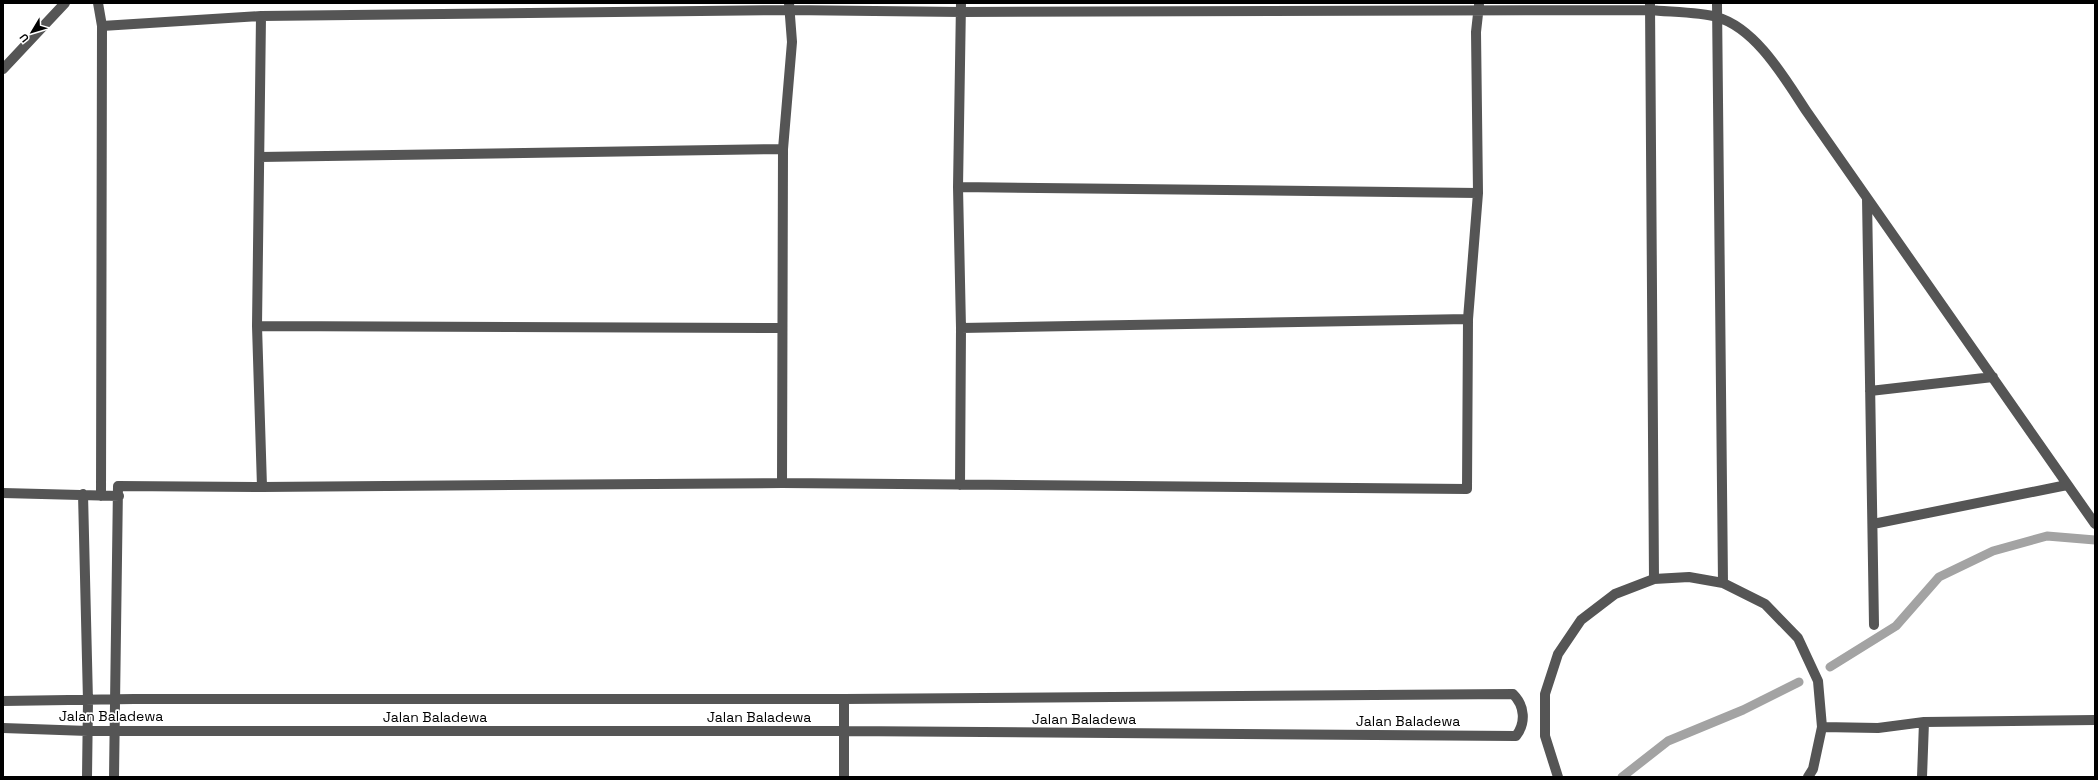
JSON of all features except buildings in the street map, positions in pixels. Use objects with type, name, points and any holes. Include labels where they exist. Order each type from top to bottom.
[{"type":"street","points":[[3,69],[64,3]]},
{"type":"street","points":[[98,3],[102,26],[101,496]]},
{"type":"street","points":[[1717,3],[1723,583]]},
{"type":"street","points":[[102,26],[261,16],[789,6],[961,8],[1650,6],[1717,17],[1736,27],[1760,46],[2095,524]]},
{"type":"street","points":[[782,483],[783,148],[792,42],[789,6]]},
{"type":"street","points":[[114,777],[118,486],[262,487],[782,483],[1467,489],[1468,318],[1478,193],[1476,32],[1479,6]]},
{"type":"street","points":[[1650,6],[1654,579]]},
{"type":"street","points":[[960,485],[961,328],[958,187],[961,8]]},
{"type":"street","points":[[261,16],[257,326],[262,487]]},
{"type":"street","points":[[260,157],[783,148]]},
{"type":"street","points":[[958,187],[1478,193]]},
{"type":"street","points":[[1867,198],[1874,625]]},
{"type":"street","points":[[961,328],[1468,318]]},
{"type":"street","points":[[257,326],[782,328]]},
{"type":"street","points":[[1870,391],[1993,377]]},
{"type":"street","points":[[1873,524],[2067,485]]},
{"type":"street","points":[[3,493],[119,496]]},
{"type":"street","points":[[83,494],[88,701],[87,777]]},
{"type":"street","points":[[1558,777],[1545,736],[1545,694],[1558,654],[1581,620],[1615,594],[1654,579],[1689,577],[1723,583],[1765,604],[1798,638],[1818,681],[1822,727],[1812,769],[1808,777]]},
{"type":"street","name":"Jalan Baladewa","points":[[3,701],[88,701],[115,699],[844,699],[1513,694],[1521,702],[1522,716],[1522,728],[1516,736],[844,731],[88,732],[3,728]]},
{"type":"street","points":[[844,699],[844,777]]},
{"type":"street","points":[[1822,727],[1878,728],[1924,722],[2095,720]]},
{"type":"street","points":[[1922,777],[1924,722]]},
{"type":"waterway","points":[[1830,667],[1896,626],[1939,577],[1993,551],[2047,536],[2095,540]]},
{"type":"waterway","points":[[1622,777],[1668,741],[1743,710],[1799,682]]}]
